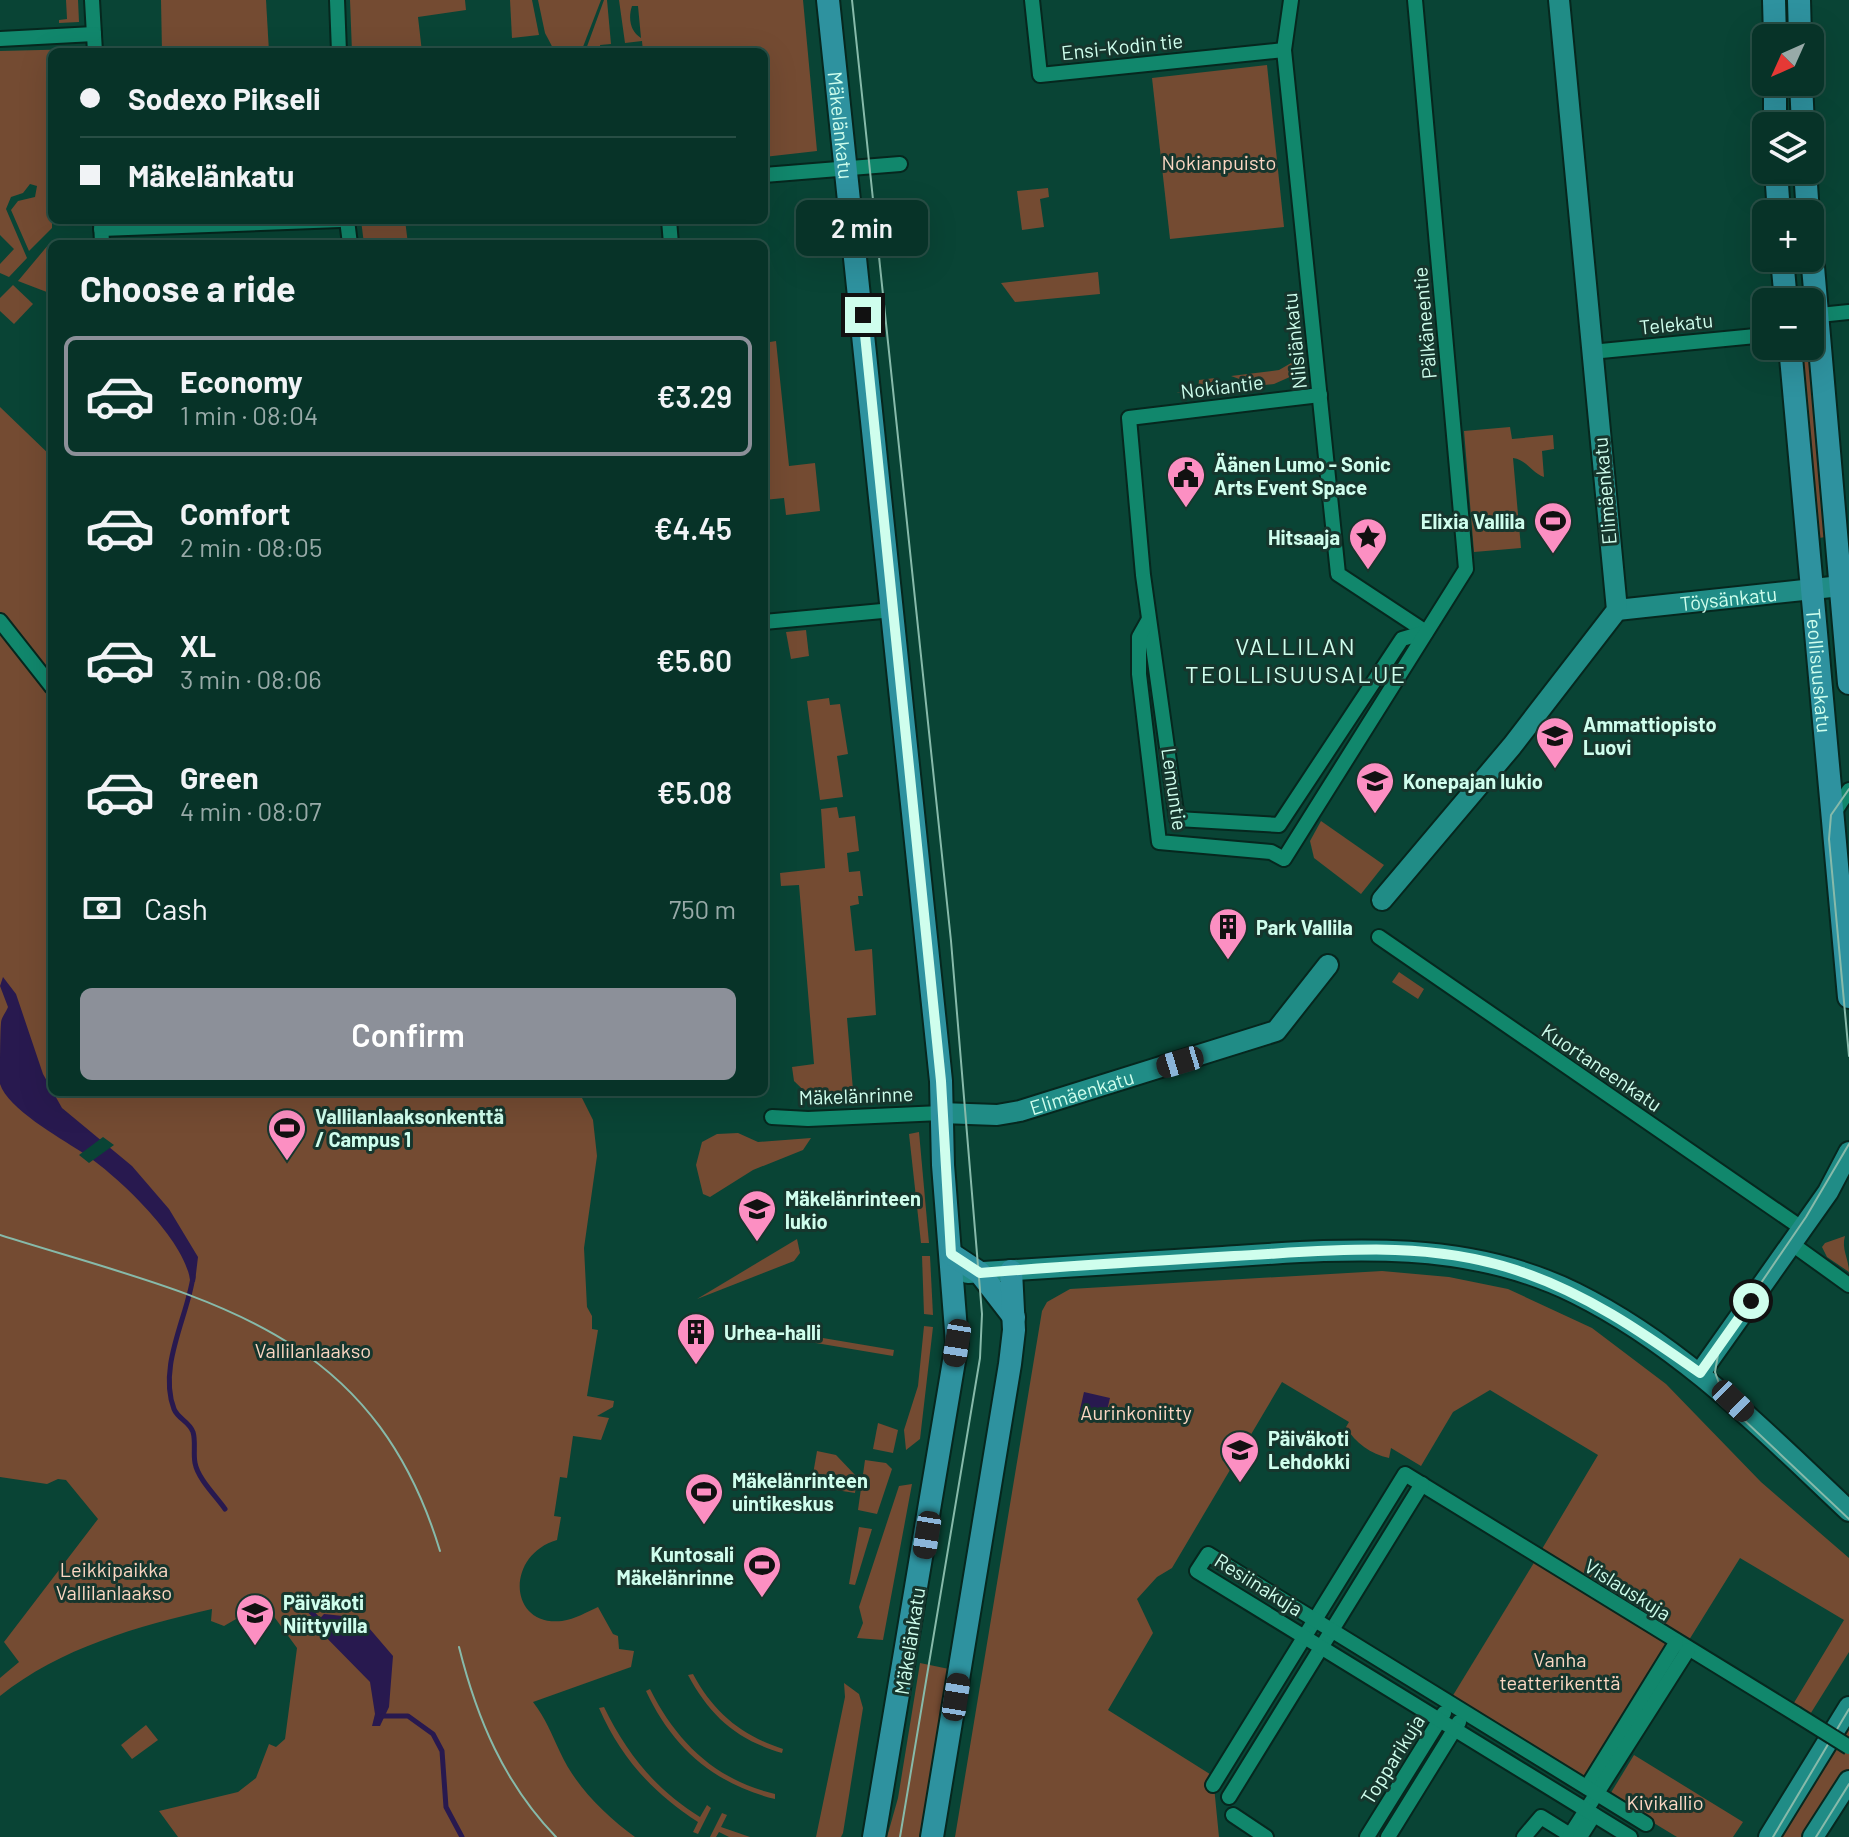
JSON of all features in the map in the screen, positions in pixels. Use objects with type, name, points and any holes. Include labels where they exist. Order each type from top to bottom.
[{"type":"main road","name":"Mäkelänkatu","points":[[828,0],[893,610],[941,1113],[957,1343],[874,1837]]},
{"type":"main road","points":[[1765,0],[1772,24]]},
{"type":"main road","points":[[1774,0],[1775,24]]},
{"type":"main road","points":[[1799,0],[1800,24]]},
{"type":"main road","name":"Teollisuuskatu","points":[[1791,360],[1849,997]]},
{"type":"main road","name":"Teollisuuskatu","points":[[1821,360],[1849,683]]},
{"type":"main road","points":[[952,1264],[980,1273],[1014,1318]]},
{"type":"main road","points":[[932,1837],[1010,1364],[1014,1318],[1011,1271]]},
{"type":"street","points":[[92,0],[95,48]]},
{"type":"street","points":[[337,0],[339,48]]},
{"type":"street","name":"Ensi-Kodin tie","points":[[1032,0],[1040,75],[1284,50]]},
{"type":"street","name":"Nilsiänkatu","points":[[1291,0],[1284,50],[1338,574],[1426,632]]},
{"type":"street","name":"Pälkäneentie","points":[[1284,859],[1466,569],[1415,0]]},
{"type":"street","name":"Elimäenkatu","points":[[1559,0],[1617,610]]},
{"type":"street","points":[[0,39],[94,34]]},
{"type":"street","points":[[768,175],[900,164]]},
{"type":"street","points":[[101,231],[253,224]]},
{"type":"street","points":[[1824,315],[1849,312]]},
{"type":"street","name":"Telekatu","points":[[1591,352],[1752,336]]},
{"type":"street","name":"Nokiantie","points":[[1129,418],[1320,395]]},
{"type":"street","name":"Lemuntie","points":[[1129,418],[1148,621],[1156,650],[1177,819]]},
{"type":"street","name":"Töysänkatu","points":[[1617,610],[1841,586]]},
{"type":"street","points":[[768,622],[893,610]]},
{"type":"street","points":[[1382,900],[1512,746],[1617,610]]},
{"type":"street","points":[[0,621],[48,682]]},
{"type":"street","name":"Lemuntie","points":[[1148,621],[1139,637],[1139,674],[1159,842],[1271,852],[1284,859]]},
{"type":"street","name":"Pälkäneentie","points":[[1177,819],[1279,825],[1402,639],[1426,632]]},
{"type":"street","points":[[1832,820],[1849,790]]},
{"type":"street","name":"Kuortaneenkatu","points":[[1379,937],[1797,1236],[1849,1285]]},
{"type":"street","name":"Elimäenkatu","points":[[941,1113],[997,1115],[1020,1111],[1276,1031],[1328,965]]},
{"type":"street","name":"Mäkelänrinne","points":[[772,1117],[808,1119],[941,1113]]},
{"type":"street","points":[[1700,1373],[1828,1192],[1849,1152]]},
{"type":"street","points":[[1828,1192],[1849,1178]]},
{"type":"street","points":[[980,1273],[1363,1248],[1464,1257],[1514,1269],[1572,1292],[1629,1324],[1700,1373],[1849,1511]]},
{"type":"street","points":[[1213,1785],[1264,1697],[1405,1474],[1422,1484],[1229,1797]]},
{"type":"street","name":"Vislauskuja","points":[[1422,1484],[1849,1747]]},
{"type":"street","name":"Resiinakuja","points":[[1208,1554],[1592,1791],[1635,1829],[1590,1812],[1197,1571],[1208,1554]]},
{"type":"street","points":[[1339,1579],[1357,1590]]},
{"type":"street","points":[[1541,1817],[1573,1836],[1590,1812],[1592,1791],[1682,1646]]},
{"type":"street","points":[[1383,1684],[1394,1667]]},
{"type":"street","points":[[1275,1684],[1292,1695]]},
{"type":"street","name":"Topparikuja","points":[[1367,1837],[1451,1703]]},
{"type":"street","points":[[1769,1837],[1849,1707]]},
{"type":"street","name":"Topparikuja","points":[[1388,1837],[1465,1712]]},
{"type":"street","points":[[1247,1730],[1264,1740]]},
{"type":"street","points":[[1813,1837],[1849,1781]]},
{"type":"street","points":[[1527,1833],[1557,1792]]},
{"type":"street","points":[[1233,1815],[1266,1837]]},
{"type":"green space","points":[[66,0],[78,0],[79,22],[59,23],[59,20],[67,19]]},
{"type":"green space","points":[[161,0],[266,0],[269,48],[162,48]]},
{"type":"green space","points":[[350,0],[465,0],[466,10],[418,17],[422,48],[352,48]]},
{"type":"green space","points":[[510,0],[532,0],[539,35],[512,38]]},
{"type":"green space","points":[[538,0],[601,0],[583,48],[553,48],[545,33]]},
{"type":"green space","points":[[604,0],[607,0],[611,44],[586,48]]},
{"type":"green space","points":[[619,0],[803,0],[817,151],[768,157],[768,48],[643,48],[642,41],[625,43]],"holes":[[[632,6],[638,6],[641,38],[632,28]]]},
{"type":"green space","points":[[48,50],[48,224],[52,224],[52,228],[29,251],[11,210],[18,201],[35,197],[37,186],[30,184],[23,193],[11,197],[6,209],[27,258],[9,277],[0,273],[0,264],[14,249],[0,235],[0,51]]},
{"type":"green space","name":"Nokianpuisto","points":[[1267,65],[1284,227],[1170,239],[1152,78]]},
{"type":"green space","points":[[1048,188],[1049,197],[1040,199],[1044,227],[1022,230],[1017,191]]},
{"type":"green space","points":[[362,224],[406,224],[408,240],[364,240]]},
{"type":"green space","points":[[48,245],[48,292],[18,281]]},
{"type":"green space","points":[[1098,272],[1100,294],[1015,302],[1001,283]]},
{"type":"green space","points":[[13,285],[33,304],[14,324],[0,311],[0,298]]},
{"type":"green space","points":[[776,341],[789,466],[815,463],[820,511],[786,515],[784,498],[768,500],[768,342]]},
{"type":"green space","points":[[1298,359],[1292,376],[1274,384],[1212,390],[1205,384],[1199,392],[1176,393],[1198,390],[1199,380],[1215,378],[1211,383],[1215,389],[1243,385],[1242,380],[1231,376],[1279,370]]},
{"type":"green space","points":[[1797,360],[1809,360],[1825,537],[1814,539]]},
{"type":"green space","name":"Vallilanlaakso","points":[[0,407],[48,453],[48,1096],[581,1096],[593,1120],[597,1156],[584,1248],[587,1307],[592,1316],[592,1329],[598,1330],[587,1396],[614,1401],[613,1407],[597,1416],[609,1418],[601,1440],[573,1436],[567,1478],[560,1477],[554,1516],[561,1517],[557,1540],[540,1548],[528,1560],[521,1574],[520,1588],[523,1602],[531,1613],[544,1620],[567,1620],[598,1607],[613,1634],[618,1636],[619,1649],[634,1651],[631,1667],[533,1702],[583,1788],[602,1810],[635,1837],[178,1837],[159,1811],[238,1792],[256,1778],[269,1744],[276,1747],[285,1739],[297,1648],[264,1603],[224,1626],[211,1621],[212,1609],[128,1631],[74,1652],[23,1679],[0,1696],[0,1678],[19,1662],[4,1642],[98,1519],[66,1480],[58,1479],[47,1484],[0,1477]]},
{"type":"green space","points":[[1510,427],[1512,439],[1553,435],[1554,449],[1542,451],[1544,477],[1513,458],[1521,548],[1474,552],[1464,431]]},
{"type":"green space","points":[[806,630],[809,656],[791,659],[786,632]]},
{"type":"green space","points":[[829,698],[830,705],[840,704],[848,754],[837,756],[843,797],[820,800],[807,701]]},
{"type":"green space","points":[[837,807],[839,818],[855,816],[859,851],[847,853],[849,872],[860,871],[863,896],[858,896],[859,904],[850,906],[855,951],[872,949],[876,1015],[847,1018],[854,1102],[819,1105],[794,1081],[792,1067],[814,1064],[799,885],[781,886],[780,873],[825,868],[821,809]]},
{"type":"green space","points":[[1321,821],[1384,865],[1361,894],[1314,858],[1310,841]]},
{"type":"green space","points":[[1399,972],[1424,989],[1418,999],[1392,982]]},
{"type":"green space","points":[[919,1132],[929,1243],[921,1243],[909,1134]]},
{"type":"green space","points":[[738,1133],[758,1142],[811,1138],[803,1150],[753,1170],[710,1197],[703,1194],[696,1165],[702,1142],[717,1134]]},
{"type":"green space","points":[[1845,1236],[1849,1272],[1827,1257],[1822,1247]]},
{"type":"green space","points":[[797,1239],[800,1253],[794,1261],[697,1299]]},
{"type":"green space","points":[[922,1256],[930,1256],[933,1315],[924,1314]]},
{"type":"green space","name":"Aurinkoniitty","points":[[1382,1271],[1449,1277],[1508,1289],[1592,1328],[1666,1384],[1761,1482],[1849,1558],[1849,1652],[1809,1716],[1792,1706],[1844,1620],[1740,1558],[1689,1640],[1542,1549],[1598,1455],[1490,1390],[1453,1412],[1421,1466],[1391,1448],[1389,1458],[1370,1451],[1350,1433],[1346,1427],[1349,1422],[1282,1382],[1172,1568],[1157,1577],[1137,1599],[1153,1633],[1108,1710],[1213,1776],[1219,1837],[955,1837],[1042,1311],[1047,1302],[1070,1289]]},
{"type":"green space","points":[[924,1326],[933,1327],[920,1439],[906,1450],[904,1430],[918,1386]]},
{"type":"green space","points":[[811,1336],[894,1350],[893,1356],[810,1342]]},
{"type":"green space","points":[[878,1423],[898,1430],[893,1453],[873,1449]]},
{"type":"green space","points":[[817,1451],[836,1455],[857,1477],[855,1493],[811,1486]]},
{"type":"green space","points":[[865,1460],[886,1463],[892,1469],[877,1514],[858,1510]]},
{"type":"green space","points":[[912,1484],[883,1640],[857,1638],[863,1623],[859,1607],[899,1486]]},
{"type":"green space","points":[[859,1527],[872,1529],[855,1585],[849,1584]]},
{"type":"green space","name":"Vanha teatterikenttä","points":[[1535,1561],[1669,1643],[1586,1781],[1452,1697]]},
{"type":"green space","points":[[920,1663],[949,1669],[923,1819],[919,1837],[887,1837],[898,1798]]},
{"type":"green space","points":[[693,1674],[710,1700],[730,1721],[754,1737],[783,1749],[782,1753],[751,1741],[726,1724],[697,1690],[688,1675]]},
{"type":"green space","points":[[844,1683],[859,1694],[863,1708],[843,1833],[841,1837],[816,1837],[845,1697]]},
{"type":"green space","points":[[650,1689],[673,1726],[700,1756],[734,1779],[775,1794],[775,1799],[733,1784],[697,1760],[682,1746],[657,1711],[646,1691]]},
{"type":"green space","points":[[604,1707],[633,1755],[669,1795],[700,1817],[707,1805],[711,1808],[698,1834],[693,1832],[698,1822],[666,1799],[628,1758],[599,1708]]},
{"type":"green space","points":[[1849,1719],[1849,1770],[1807,1837],[1777,1837]]},
{"type":"green space","points":[[146,1725],[158,1740],[132,1759],[121,1745]]},
{"type":"green space","name":"Kivikallio","points":[[1634,1755],[1743,1822],[1733,1837],[1677,1837],[1609,1796]]},
{"type":"green space","points":[[722,1813],[727,1815],[721,1827],[750,1837],[729,1837],[719,1832],[716,1837],[710,1837]]},
{"type":"shaded area","points":[[3,977],[16,994],[48,1083],[48,1096],[55,1096],[62,1108],[132,1166],[169,1209],[198,1257],[195,1282],[190,1280],[185,1264],[162,1227],[128,1190],[94,1161],[23,1112],[5,1093],[0,1084],[1,1023],[8,1007],[0,986]]},
{"type":"shaded area","points":[[1084,1392],[1110,1398],[1105,1419],[1079,1414]]},
{"type":"shaded area","points":[[324,1614],[343,1616],[369,1628],[393,1656],[389,1707],[380,1726],[372,1726],[375,1714],[370,1682],[314,1625]]},
{"type":"pier","points":[[103,1137],[114,1145],[89,1163],[79,1155]]},
{"type":"waterway","points":[[193,1277],[171,1360],[170,1393],[174,1409],[193,1432],[197,1469],[225,1509]]},
{"type":"waterway","points":[[308,1609],[324,1625]]},
{"type":"waterway","points":[[383,1716],[408,1716],[433,1734],[442,1751],[446,1807],[462,1837]]},
{"type":"tram line","points":[[852,0],[951,941],[982,1314],[980,1358],[900,1837]]},
{"type":"tram line","points":[[1849,789],[1831,815],[1829,839],[1849,1056]]},
{"type":"tram line","points":[[1849,1144],[1806,1217],[1720,1343],[1715,1372],[1726,1403],[1849,1519]]},
{"type":"tram line","points":[[0,1235],[143,1279],[208,1303],[269,1331],[323,1367],[370,1414],[409,1475],[440,1551]]},
{"type":"tram line","points":[[459,1647],[474,1699],[495,1749],[521,1795],[556,1837]]},
{"type":"tram line","points":[[1773,1837],[1849,1709]]},
{"type":"tram line","points":[[1816,1837],[1849,1784]]},
{"type":"place","name":"Äänen Lumo - Sonic Arts Event Space","points":[[1186,509]]},
{"type":"place","name":"Elixia Vallila","points":[[1553,555]]},
{"type":"place","name":"Hitsaaja","points":[[1368,571]]},
{"type":"place","name":"Ammattiopisto Luovi","points":[[1555,770]]},
{"type":"place","name":"Konepajan lukio","points":[[1375,815]]},
{"type":"place","name":"Park Vallila","points":[[1228,961]]},
{"type":"place","name":"Vallilanlaaksonkenttä / Campus 1","points":[[287,1162]]},
{"type":"place","name":"Mäkelänrinteen lukio","points":[[757,1243]]},
{"type":"place","name":"Urhea-halli","points":[[696,1366]]},
{"type":"place","name":"Päiväkoti Lehdokki","points":[[1240,1484]]},
{"type":"place","name":"Mäkelänrinteen uintikeskus","points":[[704,1526]]},
{"type":"place","name":"Kuntosali Mäkelänrinne","points":[[762,1599]]},
{"type":"place","name":"Päiväkoti Niittyvilla","points":[[255,1647]]},
{"type":"district","name":"VALLILAN TEOLLISUUSALUE","points":[[1296,659]]},
{"type":"route","points":[[863,315],[941,1081],[943,1165],[951,1254],[980,1273],[1363,1248],[1464,1257],[1514,1269],[1572,1292],[1609,1311],[1700,1373],[1751,1301]]},
{"type":"park label","name":"Leikkipaikka Vallilanlaakso","points":[[114,1580]]}]
